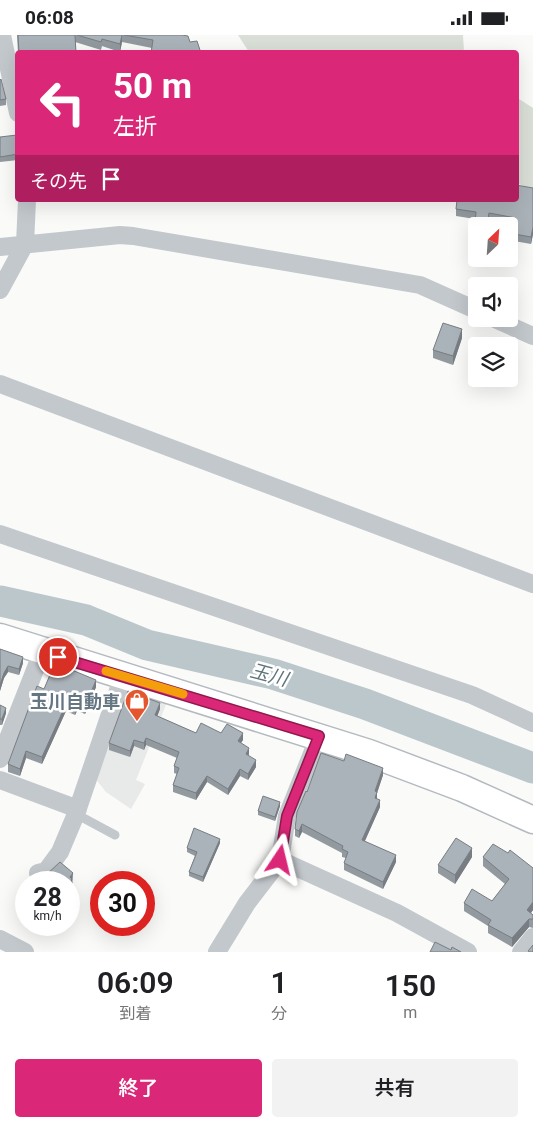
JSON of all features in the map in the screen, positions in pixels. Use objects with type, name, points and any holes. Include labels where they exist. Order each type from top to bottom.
[{"type":"street","points":[[2,35],[15,98]]},
{"type":"street","points":[[0,290],[26,244],[27,202]]},
{"type":"street","points":[[0,247],[120,235],[132,236],[420,285],[468,306]]},
{"type":"street","points":[[513,327],[533,336]]},
{"type":"street","points":[[0,384],[533,584]]},
{"type":"street","points":[[0,534],[472,695],[533,723]]},
{"type":"street","points":[[0,637],[42,652],[319,736],[462,788],[533,820]]},
{"type":"street","points":[[0,759],[42,652]]},
{"type":"street","points":[[46,871],[60,852],[77,811],[123,676]]},
{"type":"street","points":[[217,952],[247,903],[280,860],[287,816],[319,736]]},
{"type":"street","points":[[0,780],[77,811]]},
{"type":"street","points":[[280,860],[397,913],[468,952]]},
{"type":"street","points":[[521,952],[533,937]]},
{"type":"street","points":[[0,939],[25,952]]},
{"type":"lane","points":[[77,811],[116,835]]},
{"type":"shaded area","points":[[238,35],[463,35],[464,50],[248,50]]},
{"type":"shaded area","points":[[519,99],[533,108],[533,192],[519,184]]},
{"type":"shaded area","points":[[125,690],[167,702],[136,780],[145,784],[131,809],[106,792],[94,777]]},
{"type":"building","points":[[18,35],[75,35],[76,50],[19,50]]},
{"type":"building","points":[[77,35],[122,35],[120,44],[102,39],[101,42]]},
{"type":"building","points":[[124,35],[188,36],[190,42],[197,41],[200,50],[151,50],[153,40]]},
{"type":"building","points":[[0,80],[6,99],[0,100]]},
{"type":"building","points":[[15,135],[15,154],[0,157],[0,137]]},
{"type":"building","points":[[519,186],[533,188],[533,227],[531,237],[518,235],[518,217],[489,213],[488,217],[476,217],[476,212],[456,209],[457,202],[519,202]]},
{"type":"building","points":[[443,323],[462,329],[453,356],[433,350]]},
{"type":"building","points":[[0,649],[23,657],[19,669],[8,666],[0,685]]},
{"type":"building","points":[[55,663],[96,680],[85,707],[77,704],[75,708],[66,704],[42,757],[26,751],[20,769],[8,764],[37,686],[44,689]]},
{"type":"building","points":[[128,691],[160,703],[155,715],[196,733],[201,723],[221,733],[227,724],[243,733],[238,741],[249,748],[246,754],[256,760],[248,774],[240,769],[228,789],[207,776],[196,793],[173,785],[179,768],[174,766],[179,752],[146,738],[144,743],[134,740],[130,751],[109,743]]},
{"type":"building","points":[[0,705],[6,708],[2,719],[0,719]]},
{"type":"building","points":[[321,753],[344,761],[346,754],[383,768],[375,791],[377,792],[375,798],[380,800],[362,840],[396,855],[383,882],[344,863],[348,852],[342,849],[343,846],[302,824],[299,831],[295,829],[297,812],[307,792]]},
{"type":"building","points":[[263,796],[280,802],[275,817],[258,811]]},
{"type":"building","points":[[194,828],[220,839],[203,877],[189,872],[197,852],[187,848]]},
{"type":"building","points":[[456,838],[472,848],[455,875],[438,865]]},
{"type":"building","points":[[493,844],[508,853],[510,850],[533,868],[533,902],[527,910],[533,915],[533,919],[529,919],[512,938],[488,925],[491,920],[464,903],[472,889],[492,901],[509,879],[483,857]]},
{"type":"building","points":[[60,862],[71,871],[50,871]]},
{"type":"building","points":[[435,942],[451,950],[452,947],[461,952],[430,952]]},
{"type":"building","points":[[533,945],[533,952],[528,951]]},
{"type":"waterway","name":"玉川","points":[[0,601],[86,620],[147,645],[273,674],[365,704],[533,768]]},
{"type":"slow traffic","points":[[106,671],[183,694]]},
{"type":"place","name":"玉川自動車","points":[[137,722]]},
{"type":"route","points":[[58,657],[319,736],[287,816],[280,860]]}]
